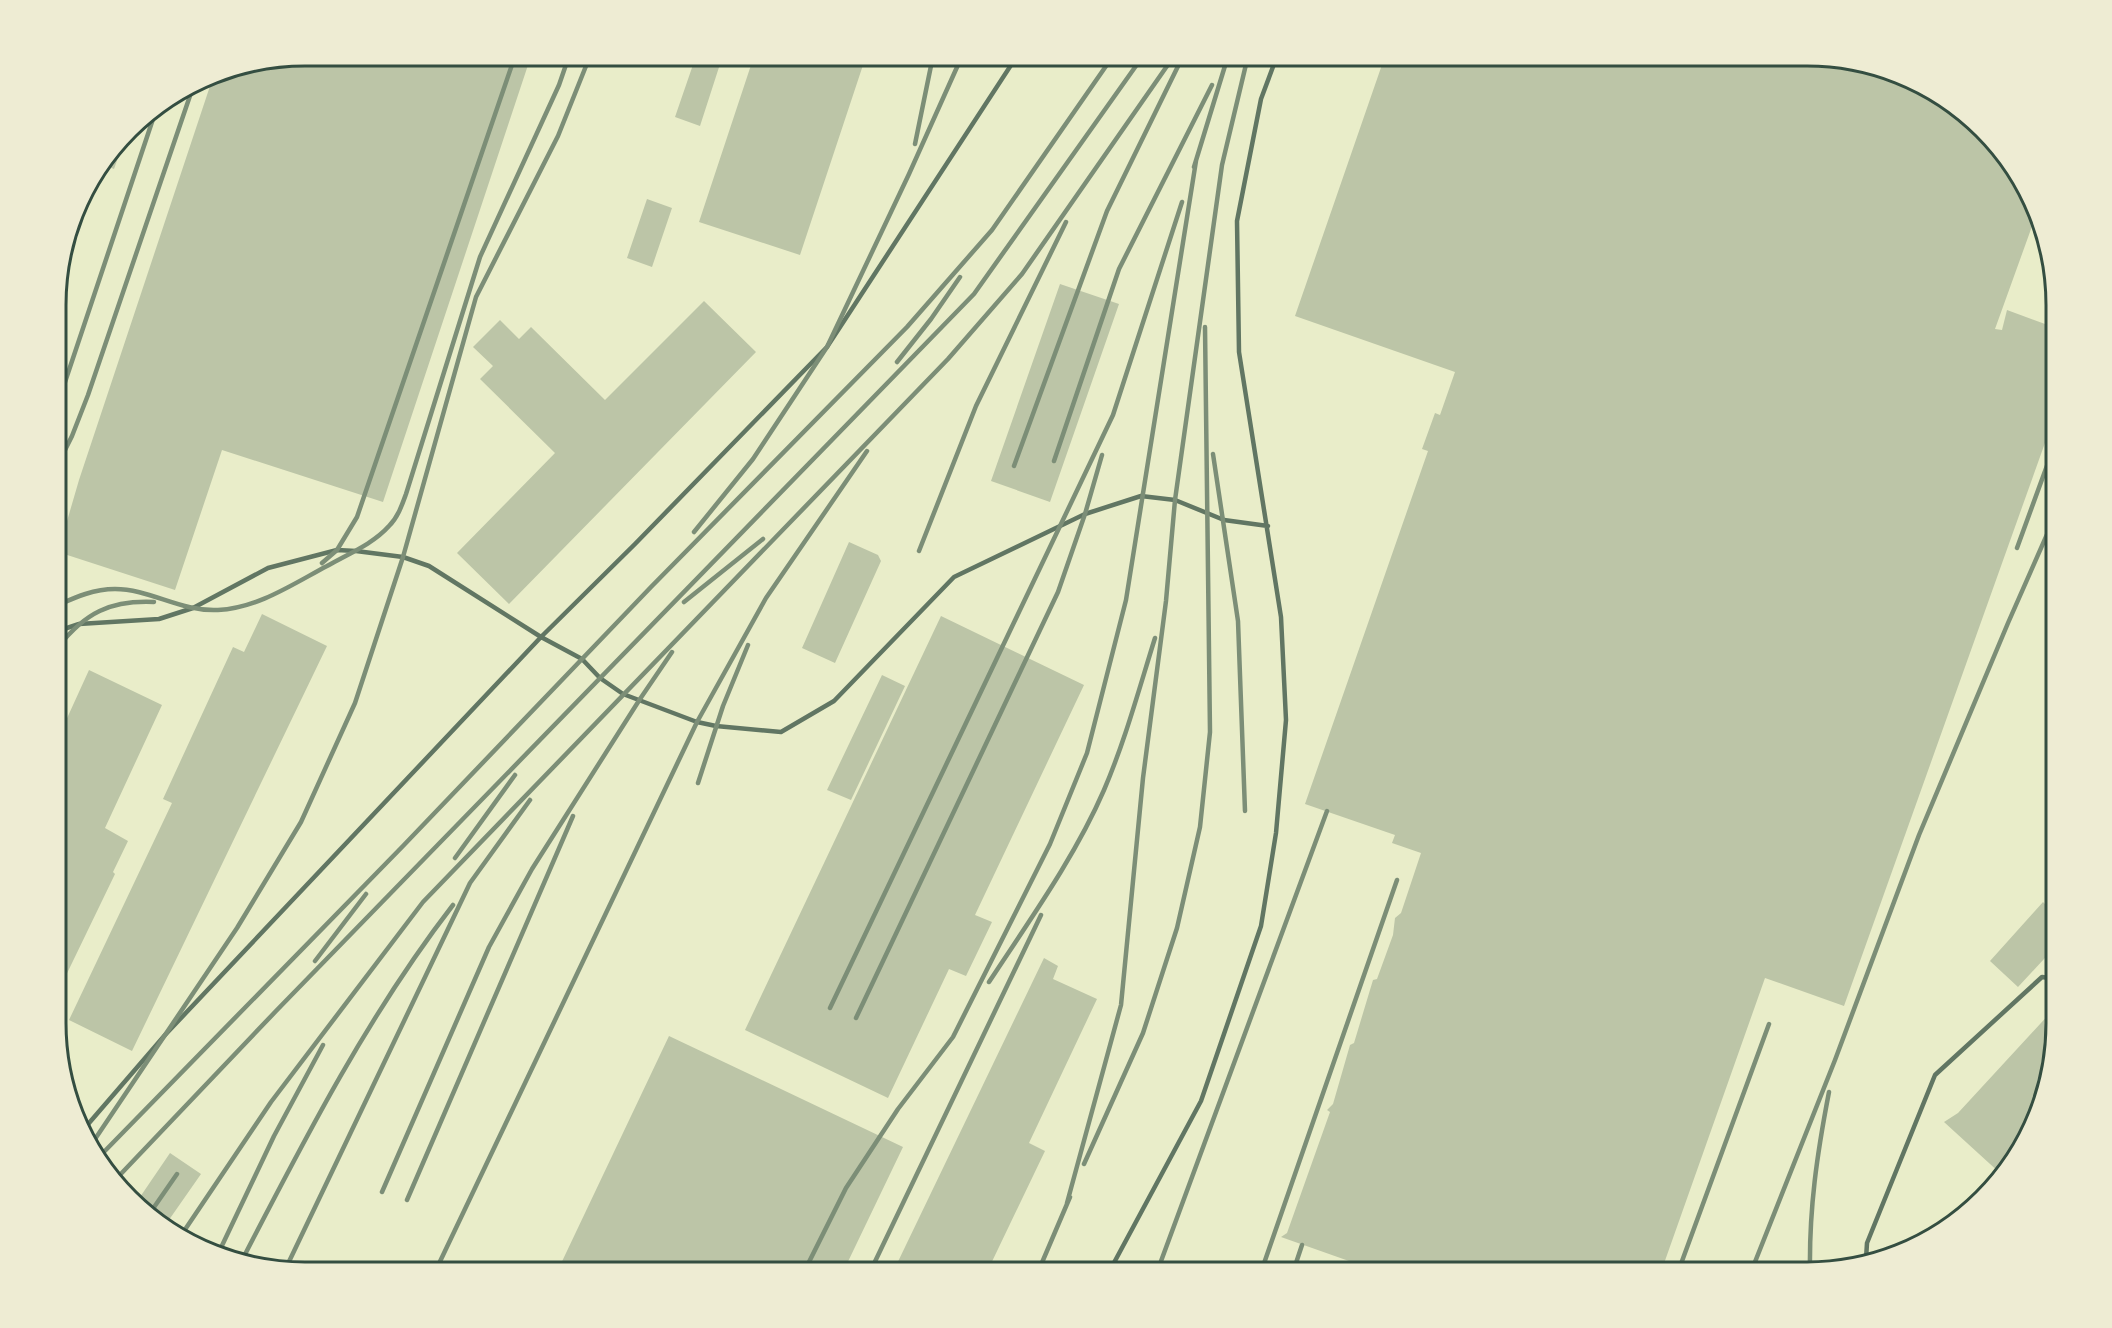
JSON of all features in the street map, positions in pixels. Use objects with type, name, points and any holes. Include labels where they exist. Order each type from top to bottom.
[{"type":"lane","points":[[88,1124],[165,1035],[541,637],[827,348],[1010,66]]},
{"type":"lane","points":[[1114,1262],[1201,1101],[1261,926],[1276,833],[1286,720],[1281,617],[1239,352],[1237,221],[1261,99],[1273,66]]},
{"type":"lane","points":[[66,628],[79,624],[159,619],[193,609],[268,568],[337,550],[403,557],[429,566],[541,637],[582,659],[600,678],[623,694],[697,722],[781,732],[834,701],[954,577],[1084,514],[1141,496],[1175,500],[1224,520],[1268,526]]},
{"type":"lane","points":[[1867,1254],[1868,1243],[1935,1075],[2042,977],[2046,978]]},
{"type":"building","points":[[305,66],[528,66],[383,502],[222,450],[175,590],[66,555],[66,525],[210,86],[243,74],[274,68]]},
{"type":"building","points":[[693,66],[719,66],[700,126],[675,117]]},
{"type":"building","points":[[751,66],[863,66],[800,255],[699,222]]},
{"type":"building","points":[[1382,66],[1807,66],[1838,68],[1869,74],[1913,91],[1940,106],[1965,125],[1987,147],[2006,172],[2028,214],[2032,226],[1995,329],[2002,330],[2007,310],[2046,324],[2046,440],[1844,1006],[1765,978],[1665,1262],[1352,1262],[1281,1237],[1287,1233],[1330,1112],[1327,1110],[1333,1104],[1350,1045],[1354,1043],[1373,980],[1377,979],[1393,935],[1395,918],[1401,913],[1421,853],[1392,843],[1395,835],[1305,804],[1428,451],[1422,449],[1435,413],[1440,415],[1455,372],[1295,316]]},
{"type":"building","points":[[119,155],[114,169],[110,167]]},
{"type":"building","points":[[647,199],[672,208],[652,267],[627,258]]},
{"type":"building","points":[[1060,284],[1119,304],[1050,502],[991,481]]},
{"type":"building","points":[[704,301],[756,352],[509,604],[457,553],[555,453],[480,379],[493,366],[473,347],[500,320],[519,339],[531,327],[605,400]]},
{"type":"building","points":[[849,542],[878,555],[881,561],[835,663],[802,648]]},
{"type":"building","points":[[262,614],[327,646],[132,1051],[69,1020],[172,803],[163,799],[233,647],[244,652]]},
{"type":"building","points":[[941,616],[1084,685],[975,915],[992,922],[966,976],[949,969],[888,1098],[745,1030]]},
{"type":"building","points":[[89,670],[162,705],[105,828],[128,841],[113,872],[115,874],[66,975],[66,720]]},
{"type":"building","points":[[882,675],[905,686],[851,800],[827,790]]},
{"type":"building","points":[[2043,902],[2046,905],[2046,957],[2018,987],[1990,961]]},
{"type":"building","points":[[1044,958],[1058,966],[1053,979],[1097,999],[1029,1143],[1045,1151],[992,1262],[898,1262]]},
{"type":"building","points":[[2046,1018],[2044,1054],[2038,1085],[2021,1129],[1996,1169],[1944,1122],[1958,1113]]},
{"type":"building","points":[[669,1036],[903,1147],[848,1262],[562,1262]]},
{"type":"building","points":[[170,1153],[201,1174],[169,1220],[140,1196]]},
{"type":"railway","points":[[322,563],[337,550],[357,517],[512,66]]},
{"type":"railway","points":[[66,601],[92,592],[115,589],[141,593],[204,610],[247,605],[288,587],[368,543],[389,526],[397,515],[406,494],[480,257],[566,66]]},
{"type":"railway","points":[[96,1138],[237,928],[301,822],[355,703],[403,557],[476,297],[558,136],[586,66]]},
{"type":"railway","points":[[915,144],[931,66]]},
{"type":"railway","points":[[694,532],[753,459],[827,347],[958,66]]},
{"type":"railway","points":[[104,1152],[403,846],[651,587],[907,327],[992,230],[1106,66]]},
{"type":"railway","points":[[120,1175],[276,1011],[974,294],[1136,66]]},
{"type":"railway","points":[[185,1229],[271,1102],[423,902],[948,359],[1022,274],[1167,66]]},
{"type":"railway","points":[[1014,466],[1107,211],[1178,66]]},
{"type":"railway","points":[[1194,167],[1225,66]]},
{"type":"railway","points":[[1067,1203],[1121,1005],[1143,778],[1166,601],[1175,500],[1222,165],[1246,66]]},
{"type":"railway","points":[[1054,461],[1119,269],[1212,85]]},
{"type":"railway","points":[[66,448],[88,395],[190,96]]},
{"type":"railway","points":[[66,379],[152,121]]},
{"type":"railway","points":[[809,1262],[846,1188],[898,1109],[953,1037],[1050,844],[1087,753],[1126,600],[1196,161]]},
{"type":"railway","points":[[830,1008],[1113,415],[1182,202]]},
{"type":"railway","points":[[919,551],[976,406],[1066,222]]},
{"type":"railway","points":[[897,362],[960,277]]},
{"type":"railway","points":[[1084,1164],[1143,1033],[1177,928],[1200,827],[1210,732],[1205,327]]},
{"type":"railway","points":[[440,1262],[697,722],[766,598],[867,451]]},
{"type":"railway","points":[[1213,454],[1238,621],[1245,811]]},
{"type":"railway","points":[[856,1018],[1058,592],[1085,514],[1102,455]]},
{"type":"railway","points":[[2017,548],[2046,468]]},
{"type":"railway","points":[[1755,1262],[1835,1060],[1919,835],[2046,537]]},
{"type":"railway","points":[[684,602],[763,539]]},
{"type":"railway","points":[[66,637],[89,617],[111,606],[154,602]]},
{"type":"railway","points":[[989,982],[1051,888],[1092,815],[1119,753],[1155,638]]},
{"type":"railway","points":[[698,783],[723,706],[748,645]]},
{"type":"railway","points":[[382,1192],[489,947],[532,869],[672,652]]},
{"type":"railway","points":[[455,858],[515,775]]},
{"type":"railway","points":[[289,1261],[470,883],[530,800]]},
{"type":"railway","points":[[1161,1262],[1327,811]]},
{"type":"railway","points":[[407,1200],[573,816]]},
{"type":"railway","points":[[1264,1262],[1397,880]]},
{"type":"railway","points":[[315,961],[366,894]]},
{"type":"railway","points":[[245,1254],[313,1125],[365,1034],[422,947],[453,905]]},
{"type":"railway","points":[[875,1262],[1041,915]]},
{"type":"railway","points":[[1682,1262],[1769,1024]]},
{"type":"railway","points":[[221,1247],[274,1136],[323,1045]]},
{"type":"railway","points":[[1810,1262],[1815,1182],[1829,1092]]},
{"type":"railway","points":[[153,1208],[177,1174]]},
{"type":"railway","points":[[1042,1262],[1070,1197]]},
{"type":"railway","points":[[1296,1262],[1302,1245]]}]
